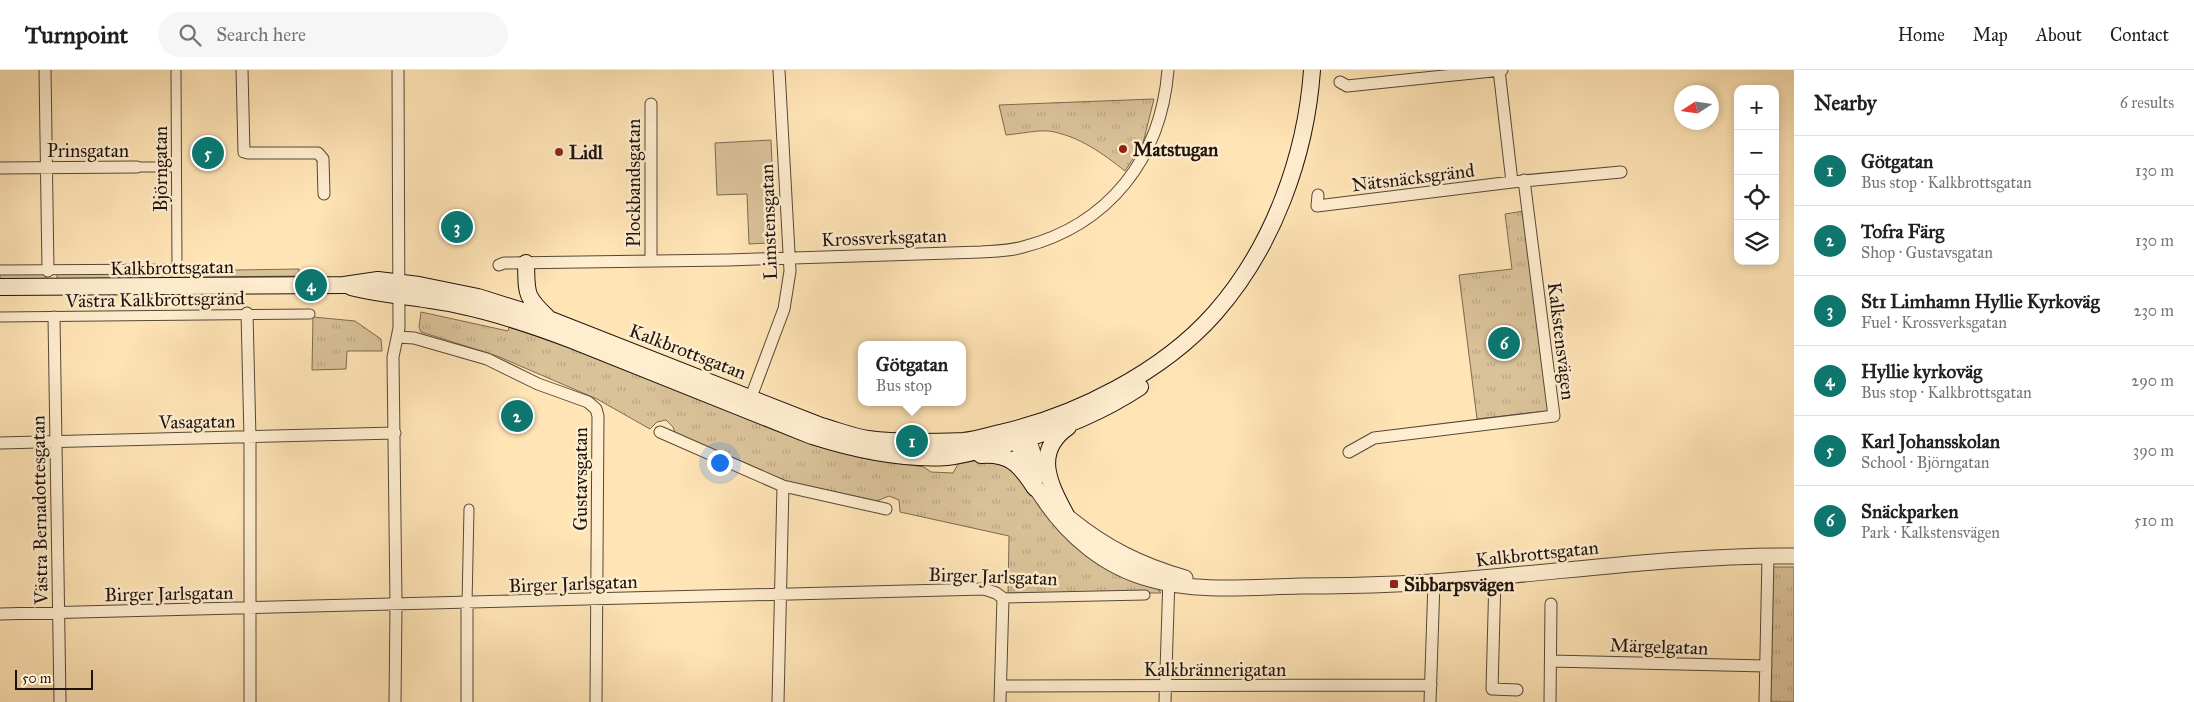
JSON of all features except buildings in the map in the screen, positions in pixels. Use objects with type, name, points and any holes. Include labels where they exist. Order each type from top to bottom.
[{"type":"main road","points":[[1278,208],[1290,165],[1298,122],[1301,70]]},
{"type":"main road","points":[[1021,436],[1136,379],[1165,358],[1215,313],[1260,247],[1293,172],[1302,141],[1312,70]]},
{"type":"main road","points":[[526,263],[527,290],[530,300],[551,320]]},
{"type":"main road","name":"Kalkbrottsgatan","points":[[0,287],[344,285],[378,294],[398,289],[478,297],[551,320],[821,426],[867,439],[965,441],[1021,436]]},
{"type":"main road","name":"Kalkbrottsgatan","points":[[398,289],[533,326],[768,420],[848,447],[886,455],[949,457],[1076,421],[1120,400],[1154,377],[1185,350],[1215,313]]},
{"type":"main road","points":[[1066,515],[1050,483],[1046,458],[1055,438],[1076,421]]},
{"type":"main road","points":[[949,457],[988,455],[1004,457],[1016,463],[1036,488]]},
{"type":"street","points":[[0,270],[48,271],[45,70]]},
{"type":"street","name":"Björngatan","points":[[48,271],[176,268],[176,70]]},
{"type":"street","points":[[242,70],[244,152],[248,154],[318,153],[323,159],[324,194]]},
{"type":"street","points":[[394,702],[396,604],[393,357],[398,337],[398,70]]},
{"type":"street","name":"Limstensgatan","points":[[751,397],[784,309],[788,291],[790,257],[778,70]]},
{"type":"street","name":"Krossverksgatan","points":[[499,265],[504,263],[790,257],[1021,248],[1060,234],[1094,215],[1112,199],[1132,176],[1143,158],[1158,124],[1168,70]]},
{"type":"street","points":[[1340,82],[1346,86],[1500,70],[1512,182]]},
{"type":"street","name":"Plockbandsgatan","points":[[651,104],[651,261]]},
{"type":"street","name":"Prinsgatan","points":[[0,168],[176,166]]},
{"type":"street","name":"Nätsnäcksgränd","points":[[1318,195],[1317,206],[1524,180],[1621,172]]},
{"type":"street","name":"Kalkstensvägen","points":[[1349,452],[1374,438],[1554,416],[1524,180]]},
{"type":"street","points":[[247,313],[250,438],[250,702]]},
{"type":"street","name":"Västra Kalkbrottsgränd","points":[[0,316],[310,314]]},
{"type":"street","name":"Västra Bernadottesgatan","points":[[54,317],[60,702]]},
{"type":"street","name":"Gustavsgatan","points":[[398,337],[414,338],[487,359],[538,384],[588,402],[596,408],[598,416],[596,702]]},
{"type":"street","points":[[660,432],[783,486],[886,509]]},
{"type":"street","name":"Vasagatan","points":[[0,443],[395,433]]},
{"type":"street","name":"Kalkbrottsgatan","points":[[1021,436],[1036,488],[1060,522],[1097,555],[1130,572],[1150,579],[1169,578],[1223,587],[1366,586],[1495,577],[1671,560],[1794,556]]},
{"type":"street","name":"Kalkbrottsgatan","points":[[1021,436],[1042,482],[1066,515],[1093,537],[1120,554],[1169,578]]},
{"type":"street","points":[[778,702],[783,486]]},
{"type":"street","points":[[467,702],[469,510]]},
{"type":"street","points":[[1765,702],[1768,556]]},
{"type":"street","points":[[1495,577],[1492,689],[1517,690]]},
{"type":"street","points":[[1165,702],[1169,578]]},
{"type":"street","points":[[1430,702],[1434,582]]},
{"type":"street","name":"Birger Jarlsgatan","points":[[0,614],[984,590],[996,593],[1003,598],[1146,596]]},
{"type":"street","points":[[1000,702],[1003,598]]},
{"type":"street","points":[[1550,702],[1551,604]]},
{"type":"street","name":"Märgelgatan","points":[[1551,661],[1766,666]]},
{"type":"street","name":"Kalkbrännerigatan","points":[[1001,686],[1430,685]]},
{"type":"green space","points":[[1154,99],[1143,143],[1125,171],[1090,146],[1060,133],[1044,131],[1006,135],[999,105]]},
{"type":"green space","points":[[771,140],[774,239],[768,243],[749,244],[747,194],[717,195],[715,143]]},
{"type":"green space","points":[[1524,211],[1548,411],[1477,419],[1459,275],[1512,269],[1505,214]]},
{"type":"green space","points":[[299,269],[299,276],[57,279],[57,273]]},
{"type":"green space","points":[[46,273],[46,280],[0,279],[0,274]]},
{"type":"green space","points":[[421,312],[508,331],[510,324],[544,334],[809,443],[862,458],[924,467],[931,472],[953,473],[958,464],[989,458],[1007,463],[1030,489],[1040,508],[1058,528],[1156,586],[1161,593],[1008,593],[1009,536],[900,512],[899,500],[889,496],[877,501],[777,479],[676,435],[673,427],[666,420],[657,422],[650,429],[597,399],[497,356],[421,332],[419,327]]},
{"type":"green space","points":[[313,317],[355,321],[381,339],[382,351],[347,351],[346,369],[312,370]]},
{"type":"green space","points":[[1771,567],[1794,567],[1794,702],[1768,702]]},
{"type":"place","name":"Matstugan","points":[[1123,149]]},
{"type":"place","name":"Lidl","points":[[559,152]]},
{"type":"place","name":"Karl Johansskolan","points":[[208,153]]},
{"type":"place","name":"St1 Limhamn Hyllie Kyrkoväg","points":[[457,227]]},
{"type":"place","name":"Hyllie kyrkoväg","points":[[311,285]]},
{"type":"place","name":"Snäckparken","points":[[1504,343]]},
{"type":"place","name":"Tofra Färg","points":[[517,416]]},
{"type":"place","name":"Götgatan","points":[[912,441]]},
{"type":"place","name":"Sibbarpsvägen","points":[[1394,584]]}]
